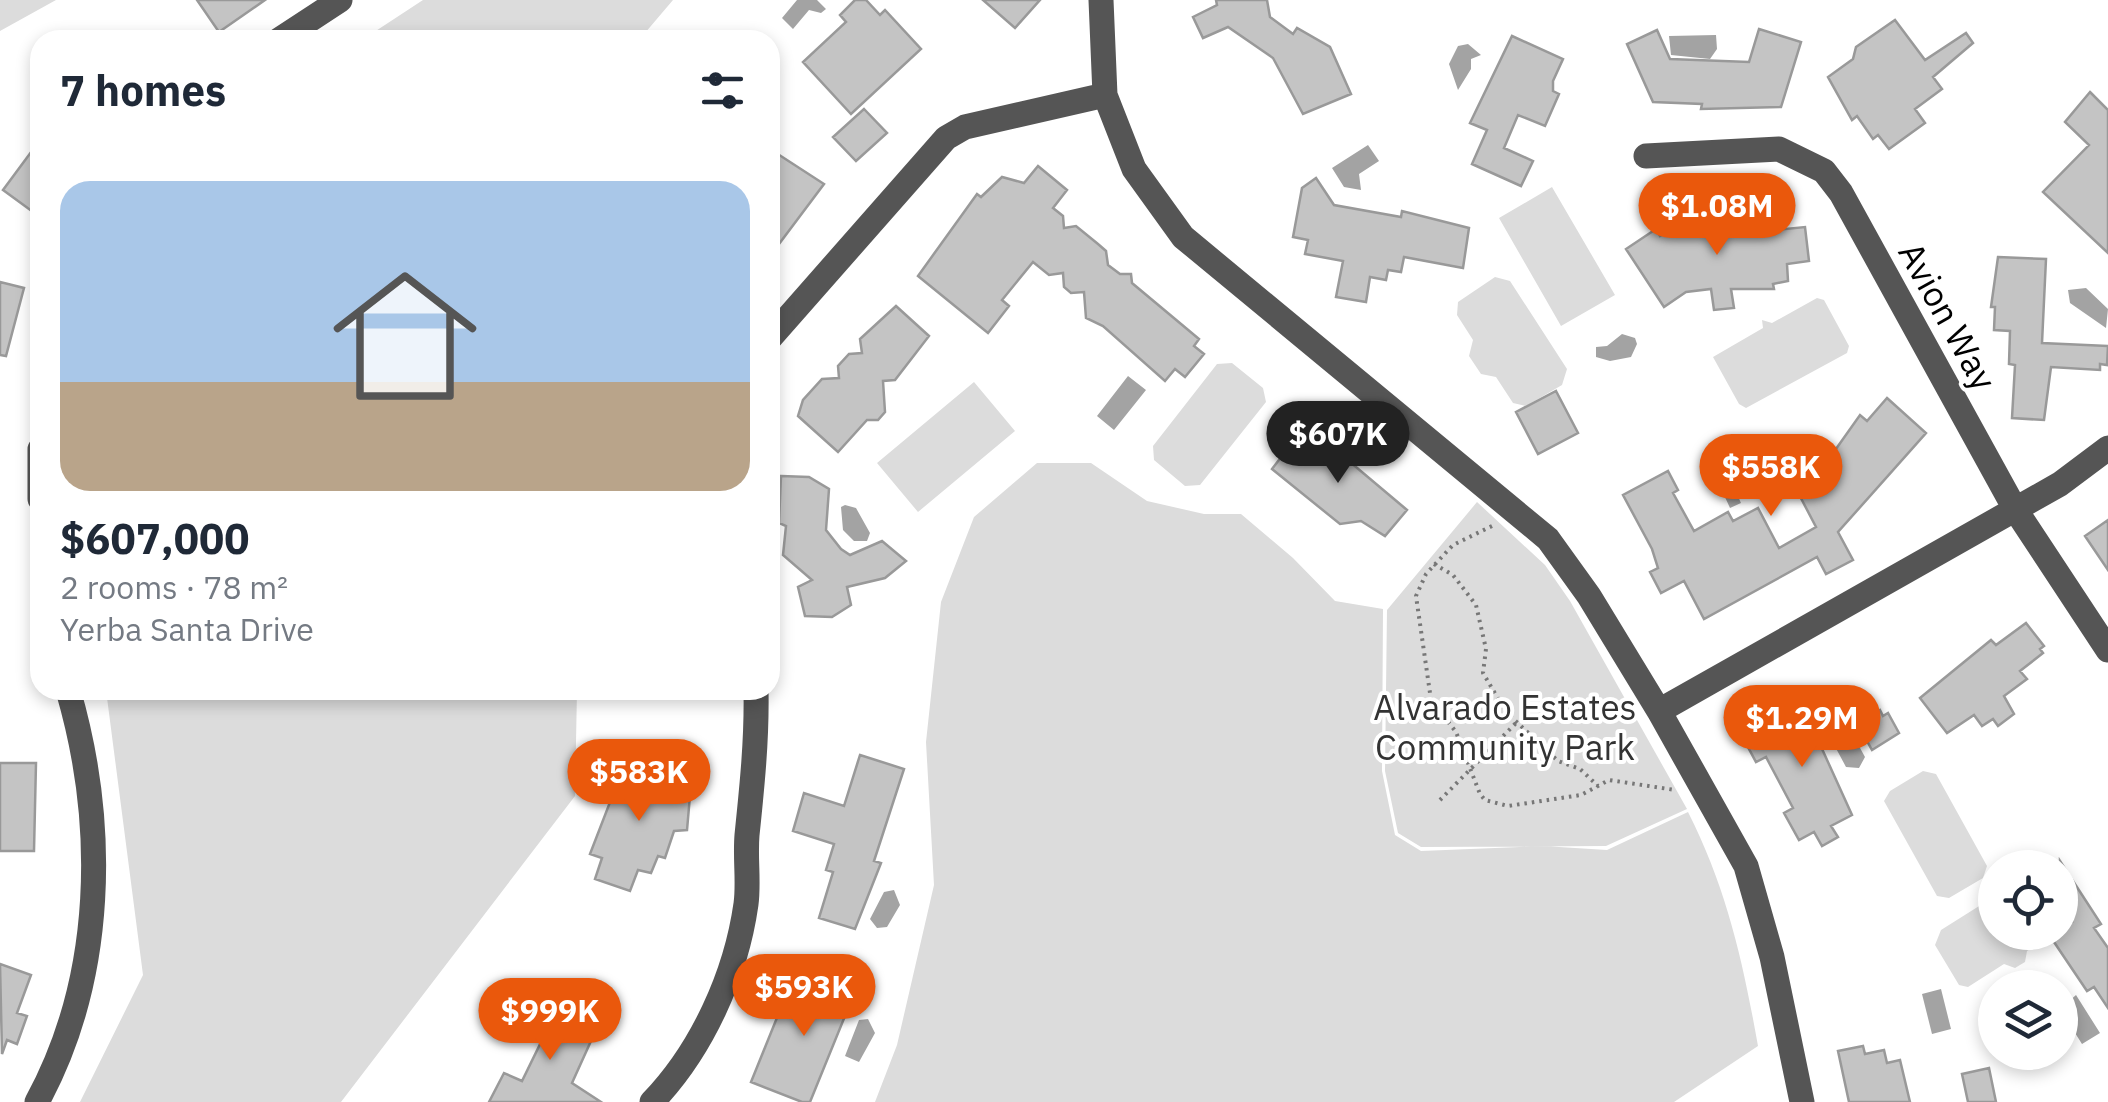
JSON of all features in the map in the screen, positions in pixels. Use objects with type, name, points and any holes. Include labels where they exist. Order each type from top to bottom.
[{"type":"street","points":[[294,30],[340,0]]},
{"type":"street","points":[[1102,0],[1106,95],[1134,169],[1183,237],[1548,539],[1579,582],[1659,711],[1746,866],[1772,958],[1802,1102]]},
{"type":"street","points":[[780,327],[946,138],[965,127],[1106,95]]},
{"type":"street","name":"Avion Way","points":[[1646,156],[1779,150],[1824,171],[1841,193],[2015,509],[2108,650]]},
{"type":"street","points":[[1659,711],[2060,484],[2108,448]]},
{"type":"street","points":[[37,1102],[52,1074],[84,979],[94,888],[93,830],[84,744],[71,700]]},
{"type":"street","points":[[652,1102],[713,1014],[738,946],[747,900],[744,867],[755,700]]},
{"type":"path","points":[[1514,511],[1500,523],[1453,546],[1434,564],[1416,596],[1428,689],[1436,709],[1456,732],[1485,800],[1508,806],[1580,795],[1609,780],[1668,792],[1697,780]]},
{"type":"path","points":[[1434,564],[1452,574],[1471,596],[1484,641],[1483,672],[1516,723],[1542,742],[1558,761],[1580,769],[1598,786]]},
{"type":"path","points":[[1440,800],[1516,723]]},
{"type":"green space","points":[[0,0],[56,0],[0,31]]},
{"type":"green space","points":[[423,0],[673,0],[648,30],[377,30]]},
{"type":"green space","points":[[1552,187],[1615,295],[1561,326],[1499,218]]},
{"type":"green space","points":[[1495,277],[1510,281],[1567,369],[1562,385],[1526,406],[1513,403],[1496,377],[1481,374],[1469,356],[1473,340],[1457,315],[1458,302]]},
{"type":"green space","points":[[1817,298],[1824,300],[1849,346],[1847,353],[1746,408],[1739,404],[1713,357],[1763,328],[1762,320],[1772,323]]},
{"type":"green space","points":[[1232,363],[1263,388],[1266,402],[1200,485],[1185,486],[1154,460],[1153,446],[1217,364]]},
{"type":"green space","points":[[974,382],[1015,431],[918,512],[877,463]]},
{"type":"green space","points":[[1037,463],[1091,463],[1147,501],[1204,514],[1241,514],[1293,558],[1335,601],[1383,609],[1382,771],[1395,835],[1421,851],[1543,846],[1607,850],[1688,812],[1732,926],[1758,1046],[1674,1102],[875,1102],[897,1045],[934,885],[926,742],[941,602],[974,517]]},
{"type":"green space","name":"Alvarado Estates Community Park","points":[[1477,502],[1545,565],[1570,601],[1687,809],[1606,846],[1421,847],[1398,833],[1385,771],[1387,610]]},
{"type":"green space","points":[[107,700],[577,700],[575,796],[341,1102],[80,1102],[143,975]]},
{"type":"green space","points":[[1923,771],[1936,774],[1978,850],[1978,881],[1949,898],[1937,896],[1884,801],[1890,791]]},
{"type":"green space","points":[[1978,907],[1978,950],[2029,950],[2025,962],[2015,968],[2004,964],[1995,970],[1978,970],[1978,981],[1968,987],[1959,985],[1935,945],[1941,930]]},
{"type":"shaded area","points":[[797,0],[817,0],[826,9],[821,13],[809,10],[793,29],[782,18]]},
{"type":"shaded area","points":[[1716,35],[1717,49],[1710,59],[1671,55],[1669,36]]},
{"type":"shaded area","points":[[1468,44],[1481,55],[1471,59],[1471,69],[1458,90],[1449,64],[1458,46]]},
{"type":"shaded area","points":[[1368,145],[1379,161],[1359,174],[1361,190],[1344,187],[1332,168]]},
{"type":"shaded area","points":[[2086,288],[2108,309],[2106,328],[2070,303],[2068,290]]},
{"type":"shaded area","points":[[1622,334],[1635,338],[1637,344],[1631,357],[1610,361],[1596,357],[1596,347],[1607,346]]},
{"type":"shaded area","points":[[1128,376],[1146,390],[1114,430],[1097,416]]},
{"type":"shaded area","points":[[1719,455],[1741,503],[1730,508],[1708,460]]},
{"type":"shaded area","points":[[841,507],[856,508],[870,533],[867,541],[854,541],[843,530]]},
{"type":"shaded area","points":[[1837,727],[1849,728],[1865,757],[1859,768],[1846,767],[1831,739]]},
{"type":"shaded area","points":[[894,890],[900,905],[887,927],[877,928],[870,919],[884,892]]},
{"type":"shaded area","points":[[1941,989],[1951,1029],[1932,1034],[1922,994]]},
{"type":"shaded area","points":[[2078,998],[2100,1033],[2082,1044],[2078,1038]]},
{"type":"shaded area","points":[[868,1019],[875,1033],[859,1062],[845,1056],[859,1020]]},
{"type":"building","points":[[197,0],[265,0],[222,30],[218,30]]},
{"type":"building","points":[[855,0],[866,0],[880,15],[885,10],[921,49],[851,114],[803,62],[846,22],[840,15]]},
{"type":"building","points":[[983,0],[1040,0],[1015,28]]},
{"type":"building","points":[[1216,0],[1267,0],[1270,17],[1293,34],[1297,28],[1330,47],[1351,94],[1303,114],[1273,58],[1228,27],[1203,38],[1193,17],[1217,5]]},
{"type":"building","points":[[1895,20],[1925,60],[1966,33],[1973,43],[1933,77],[1942,89],[1915,109],[1925,123],[1889,149],[1878,135],[1873,139],[1857,116],[1852,120],[1828,77],[1853,59],[1856,47]]},
{"type":"building","points":[[1759,29],[1801,42],[1781,107],[1701,109],[1702,104],[1653,102],[1627,44],[1657,30],[1670,59],[1749,62]]},
{"type":"building","points":[[1512,36],[1563,59],[1553,81],[1553,91],[1559,94],[1545,126],[1518,115],[1504,148],[1533,161],[1521,186],[1472,164],[1487,130],[1470,123]]},
{"type":"building","points":[[2090,92],[2108,110],[2108,253],[2043,192],[2089,145],[2065,122]]},
{"type":"building","points":[[864,109],[887,133],[856,161],[833,137]]},
{"type":"building","points":[[30,154],[30,210],[3,190]]},
{"type":"building","points":[[780,155],[824,184],[780,243]]},
{"type":"building","points":[[1038,166],[1067,190],[1053,208],[1063,216],[1064,228],[1076,226],[1098,244],[1106,251],[1108,265],[1120,274],[1131,274],[1132,283],[1199,339],[1194,346],[1204,354],[1185,377],[1175,369],[1165,381],[1103,326],[1086,318],[1084,292],[1071,293],[1064,287],[1063,273],[1049,275],[1033,262],[1002,300],[1009,306],[988,333],[918,276],[977,194],[981,197],[1002,177],[1024,183]]},
{"type":"building","points":[[1316,178],[1334,205],[1401,217],[1402,211],[1469,228],[1463,268],[1404,257],[1401,272],[1388,270],[1386,280],[1370,277],[1366,302],[1336,297],[1343,261],[1305,254],[1308,240],[1293,237],[1302,188]]},
{"type":"building","points":[[1707,217],[1756,218],[1756,232],[1805,227],[1809,261],[1787,264],[1788,281],[1773,284],[1774,289],[1731,289],[1734,308],[1714,310],[1711,289],[1686,292],[1664,307],[1626,249],[1656,229],[1660,236],[1680,223]]},
{"type":"building","points":[[1998,257],[2046,259],[2042,343],[2108,346],[2107,365],[2100,364],[2100,370],[2051,367],[2044,420],[2012,418],[2015,365],[2009,364],[2010,331],[1994,330],[1995,307],[1991,307]]},
{"type":"building","points":[[0,282],[24,288],[6,356],[0,355]]},
{"type":"building","points":[[896,306],[929,336],[895,380],[883,381],[885,412],[878,420],[867,420],[838,452],[798,416],[803,400],[822,379],[839,378],[838,366],[849,354],[862,353],[860,339]]},
{"type":"building","points":[[1556,391],[1578,433],[1538,454],[1516,412]]},
{"type":"building","points":[[1887,398],[1926,433],[1838,532],[1853,560],[1826,574],[1817,557],[1704,619],[1684,581],[1661,593],[1650,572],[1658,568],[1652,549],[1623,495],[1668,471],[1678,490],[1673,493],[1694,531],[1728,512],[1733,521],[1758,508],[1779,548],[1816,527],[1792,481],[1826,463],[1860,415],[1867,421]]},
{"type":"building","points":[[1301,431],[1332,457],[1337,451],[1407,510],[1385,536],[1361,521],[1340,524],[1272,469]]},
{"type":"building","points":[[781,476],[809,477],[829,489],[826,530],[841,549],[850,555],[882,541],[906,561],[885,578],[847,587],[851,605],[832,617],[805,616],[798,587],[812,580],[783,555],[786,526],[780,523]]},
{"type":"building","points":[[2108,520],[2108,570],[2085,536]]},
{"type":"building","points":[[2026,623],[2044,646],[2040,649],[2043,653],[2020,671],[2027,679],[2004,696],[2014,714],[1998,726],[1993,719],[1982,726],[1974,715],[1947,733],[1920,698],[1991,640],[1996,645]]},
{"type":"building","points":[[1815,697],[1828,720],[1813,729],[1852,815],[1831,826],[1838,837],[1822,846],[1814,832],[1799,840],[1784,813],[1793,808],[1766,757],[1756,762],[1741,734]]},
{"type":"building","points":[[1880,710],[1883,716],[1888,713],[1899,733],[1872,750],[1857,723]]},
{"type":"building","points":[[629,753],[652,762],[646,781],[691,784],[687,830],[674,831],[665,858],[658,856],[651,873],[638,870],[630,891],[595,879],[602,858],[590,854]]},
{"type":"building","points":[[860,755],[904,769],[874,861],[881,863],[855,929],[819,918],[833,872],[826,870],[834,844],[793,831],[804,793],[844,806]]},
{"type":"building","points":[[0,763],[36,763],[34,851],[0,851]]},
{"type":"building","points":[[2078,889],[2101,924],[2094,928],[2108,948],[2108,1008],[2094,987],[2087,991],[2078,978],[2078,970],[2073,970],[2059,950],[2078,950]]},
{"type":"building","points":[[0,964],[31,975],[17,1013],[27,1016],[17,1044],[7,1040],[2,1054]]},
{"type":"building","points":[[823,970],[858,984],[810,1102],[802,1102],[751,1082],[787,993],[810,1002]]},
{"type":"building","points":[[533,1004],[595,1032],[572,1083],[601,1102],[489,1102],[504,1073],[522,1081],[543,1038],[522,1028]]},
{"type":"building","points":[[1863,1046],[1865,1054],[1884,1050],[1887,1063],[1900,1060],[1910,1102],[1849,1102],[1838,1051]]},
{"type":"building","points":[[1989,1070],[1996,1102],[1968,1102],[1962,1074]]}]
